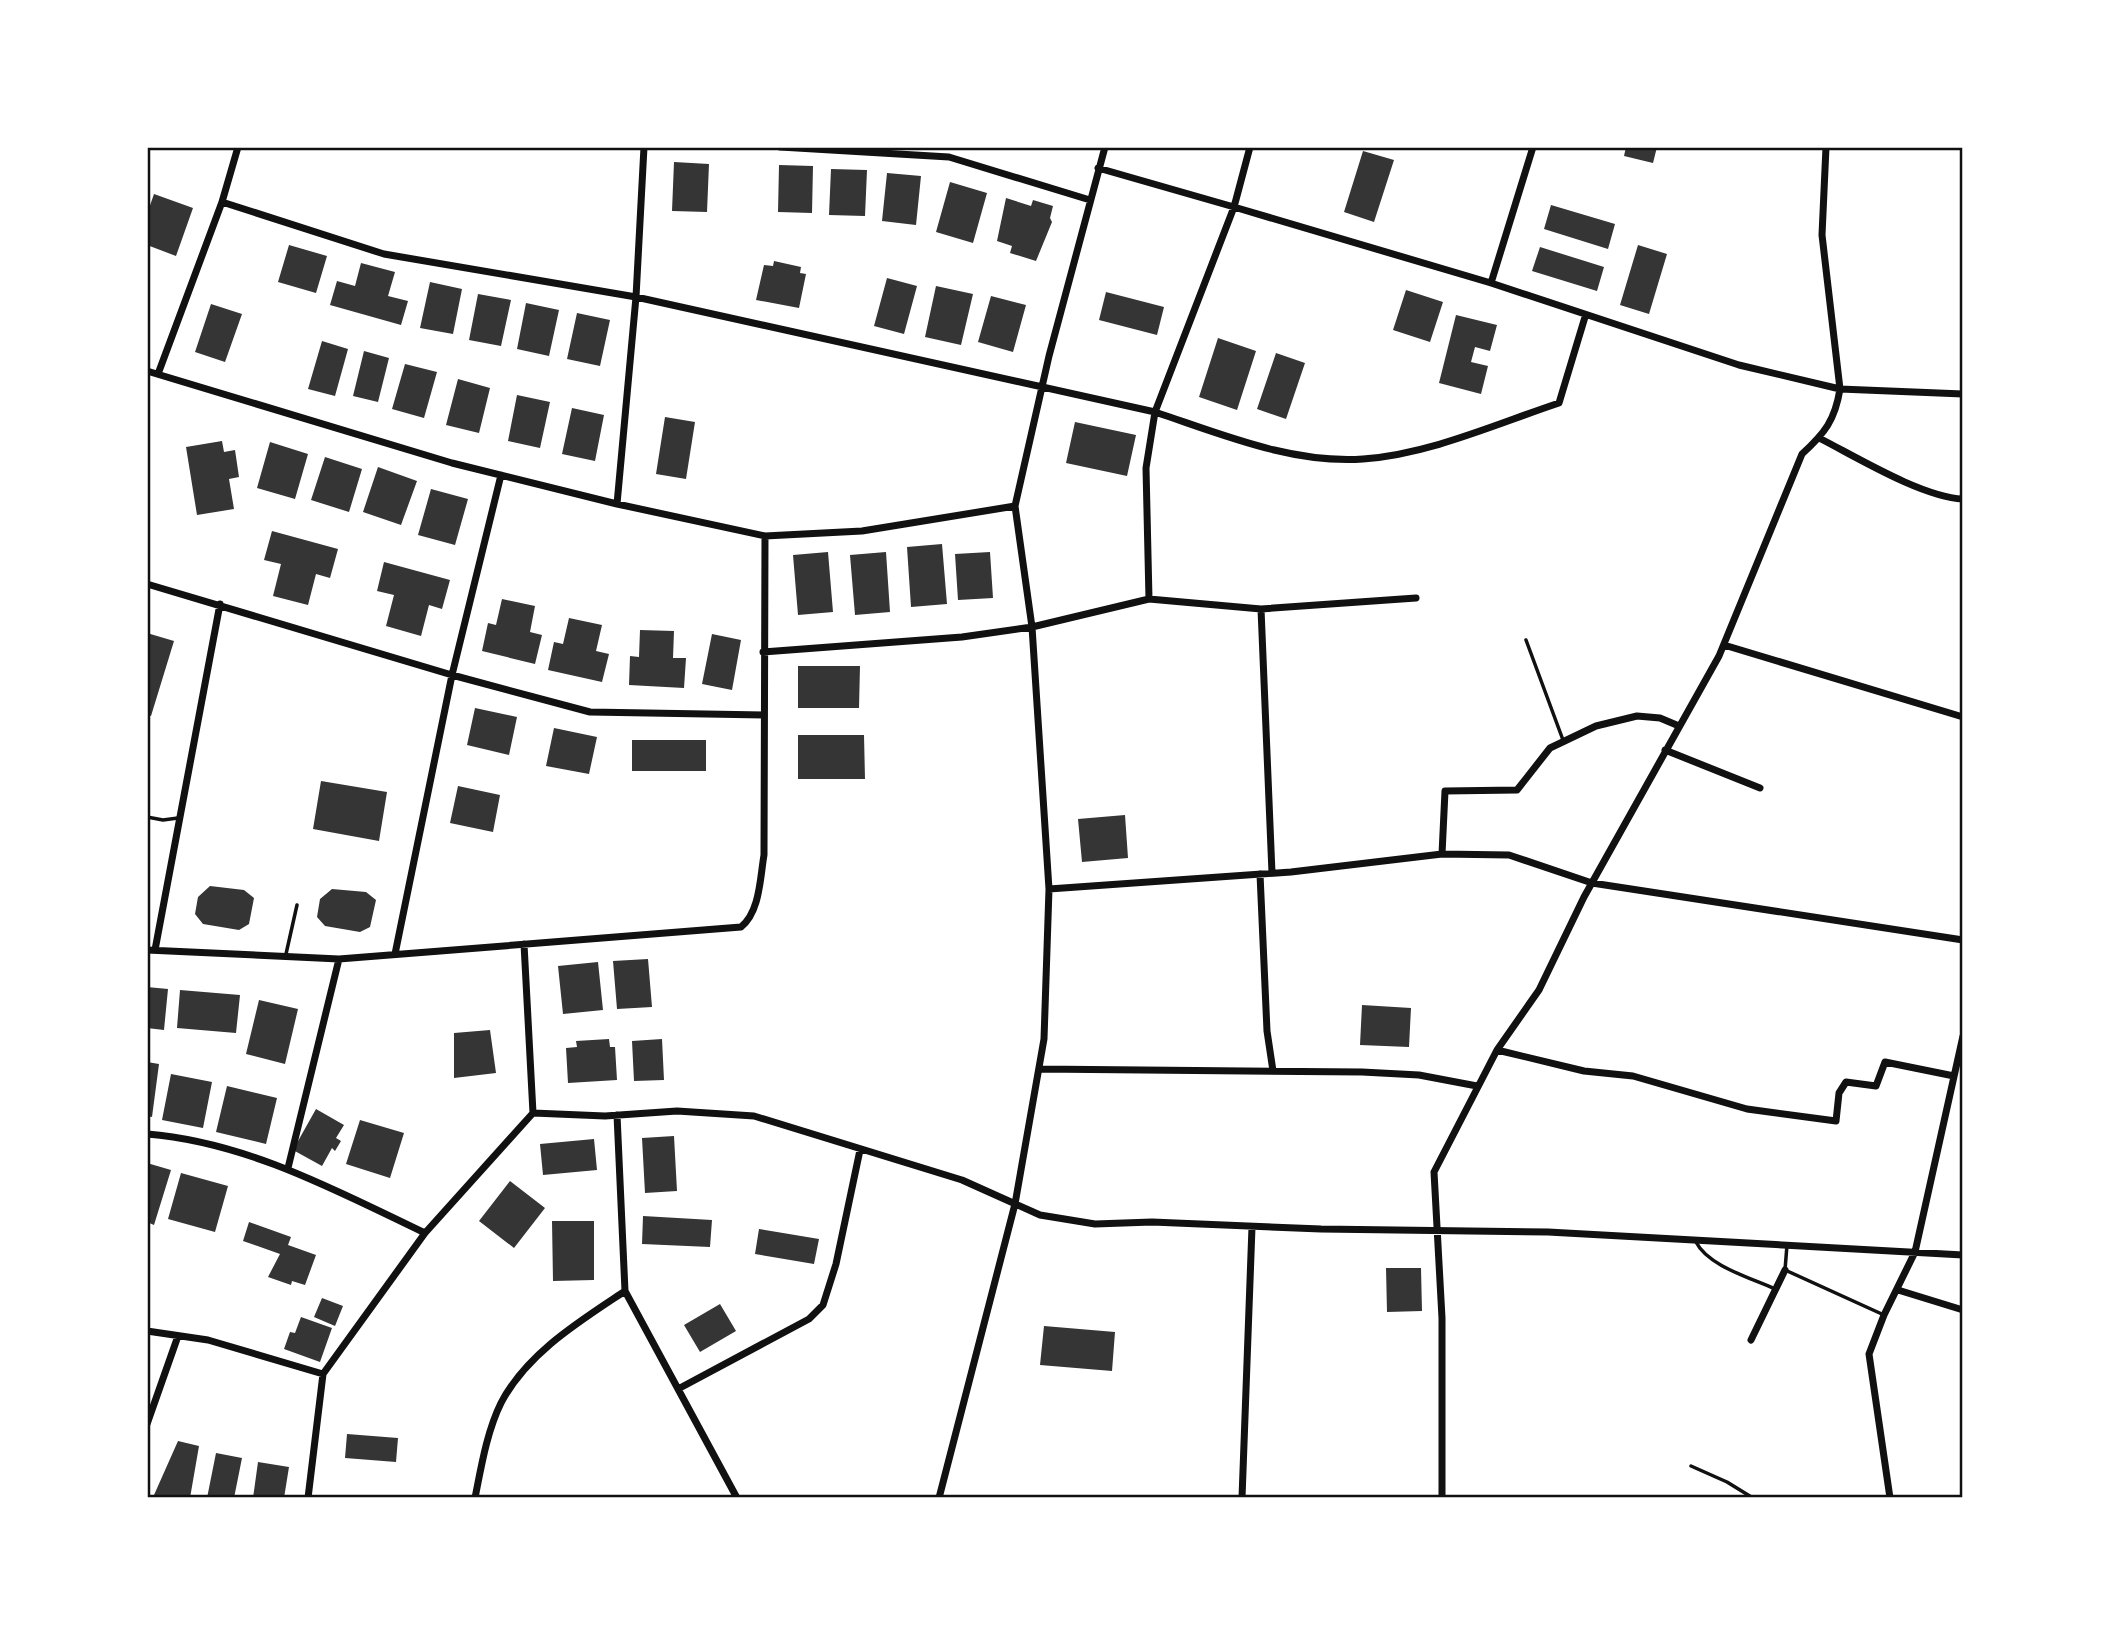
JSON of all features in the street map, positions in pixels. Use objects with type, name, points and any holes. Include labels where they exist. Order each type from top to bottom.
[{"type":"street","points":[[158,374],[222,202],[238,147]]},
{"type":"street","points":[[617,504],[636,297],[644,147]]},
{"type":"street","points":[[780,147],[949,157],[1090,200]]},
{"type":"street","points":[[939,1498],[1015,1203],[1044,1040],[1049,889],[1032,627],[1015,506],[1041,389],[1105,147]]},
{"type":"street","points":[[1149,599],[1146,468],[1155,412],[1234,207],[1250,147]]},
{"type":"street","points":[[1491,283],[1534,147]]},
{"type":"street","points":[[1442,1498],[1442,1318],[1434,1172],[1497,1050],[1539,990],[1592,883],[1724,645],[1802,454],[1821,439],[1837,410],[1840,389],[1822,234],[1826,147]]},
{"type":"street","points":[[1098,168],[1491,283],[1586,317],[1739,365],[1840,389],[1963,394]]},
{"type":"street","points":[[222,202],[384,254],[636,297],[1041,389],[1155,412],[1245,443],[1321,458],[1363,459],[1422,449],[1559,403],[1586,317]]},
{"type":"street","points":[[147,371],[501,475],[617,504],[765,536],[862,531],[1015,506]]},
{"type":"street","points":[[1821,439],[1894,477],[1951,498],[1963,499]]},
{"type":"street","points":[[395,954],[452,675],[501,475]]},
{"type":"street","points":[[220,604],[180,817],[151,950],[339,959],[741,927],[749,920],[764,855],[765,536]]},
{"type":"street","points":[[147,584],[452,675],[590,712],[764,715]]},
{"type":"street","points":[[763,652],[962,637],[1032,627],[1149,599],[1261,609],[1416,598]]},
{"type":"street","points":[[1261,609],[1272,873]]},
{"type":"street","points":[[1724,645],[1963,717]]},
{"type":"street","points":[[1442,854],[1445,792],[1517,790],[1550,748],[1596,726],[1637,716],[1660,718],[1679,726]]},
{"type":"street","points":[[1665,750],[1760,788]]},
{"type":"street","points":[[1049,889],[1272,873],[1442,854],[1509,855],[1592,883],[1963,940]]},
{"type":"street","points":[[1260,874],[1267,1031],[1273,1071]]},
{"type":"street","points":[[308,1498],[323,1374],[425,1233],[533,1113],[524,944]]},
{"type":"street","points":[[288,1168],[339,959]]},
{"type":"street","points":[[1890,1498],[1869,1354],[1884,1315],[1916,1252],[1954,1076],[1960,1067],[1963,1036]]},
{"type":"street","points":[[1497,1050],[1584,1071],[1633,1076],[1747,1109],[1836,1121],[1839,1093],[1846,1082],[1876,1086],[1885,1062],[1954,1076]]},
{"type":"street","points":[[1039,1069],[1419,1075],[1477,1086]]},
{"type":"street","points":[[533,1113],[617,1115],[677,1111],[754,1116],[962,1180],[1040,1215],[1095,1224],[1152,1222],[1252,1227],[1437,1230],[1695,1240],[1963,1255]]},
{"type":"street","points":[[617,1115],[625,1291],[737,1498]]},
{"type":"street","points":[[147,1134],[180,1136],[288,1168],[425,1233]]},
{"type":"street","points":[[678,1389],[809,1319],[823,1305],[836,1264],[860,1150]]},
{"type":"street","points":[[1242,1498],[1252,1227]]},
{"type":"street","points":[[1751,1340],[1785,1270]]},
{"type":"street","points":[[1898,1290],[1963,1310]]},
{"type":"street","points":[[475,1498],[500,1405],[519,1376],[564,1332],[625,1291]]},
{"type":"street","points":[[147,1331],[208,1340],[323,1374]]},
{"type":"street","points":[[147,1424],[178,1336]]},
{"type":"lane","points":[[1526,640],[1563,742]]},
{"type":"lane","points":[[147,817],[163,820],[180,817]]},
{"type":"lane","points":[[286,957],[297,905]]},
{"type":"lane","points":[[1695,1240],[1699,1248],[1721,1264],[1775,1290]]},
{"type":"lane","points":[[1787,1245],[1785,1270],[1884,1315]]},
{"type":"lane","points":[[1691,1466],[1727,1482],[1752,1498]]},
{"type":"building","points":[[1626,147],[1657,147],[1653,163],[1624,156]]},
{"type":"building","points":[[1363,151],[1394,160],[1374,222],[1344,212]]},
{"type":"building","points":[[674,162],[709,164],[707,212],[672,211]]},
{"type":"building","points":[[779,165],[813,166],[812,213],[778,212]]},
{"type":"building","points":[[831,169],[867,170],[865,216],[829,215]]},
{"type":"building","points":[[887,173],[921,176],[916,225],[882,221]]},
{"type":"building","points":[[950,182],[987,193],[973,243],[936,232]]},
{"type":"building","points":[[154,194],[193,208],[176,256],[147,245],[147,214]]},
{"type":"building","points":[[1006,198],[1031,206],[1033,200],[1053,206],[1050,218],[1052,222],[1036,261],[1010,253],[1012,246],[997,241]]},
{"type":"building","points":[[1551,205],[1615,224],[1608,249],[1544,229]]},
{"type":"building","points":[[289,245],[327,256],[316,293],[278,282]]},
{"type":"building","points":[[1638,245],[1667,254],[1649,314],[1620,305]]},
{"type":"building","points":[[1540,247],[1604,267],[1597,291],[1532,271]]},
{"type":"building","points":[[774,261],[801,267],[800,273],[806,274],[799,308],[756,300],[764,265],[773,266]]},
{"type":"building","points":[[361,263],[395,272],[388,296],[408,301],[401,325],[330,305],[337,281],[355,286]]},
{"type":"building","points":[[887,278],[917,286],[904,334],[874,326]]},
{"type":"building","points":[[430,282],[462,289],[453,334],[420,328]]},
{"type":"building","points":[[936,286],[973,294],[961,345],[925,337]]},
{"type":"building","points":[[1406,290],[1443,302],[1430,342],[1393,330]]},
{"type":"building","points":[[1106,292],[1164,307],[1157,335],[1099,320]]},
{"type":"building","points":[[478,294],[511,300],[501,346],[469,340]]},
{"type":"building","points":[[991,296],[1026,305],[1013,352],[978,342]]},
{"type":"building","points":[[526,303],[559,310],[549,356],[517,349]]},
{"type":"building","points":[[211,304],[242,314],[225,362],[195,352]]},
{"type":"building","points":[[577,313],[610,320],[600,366],[567,359]]},
{"type":"building","points":[[1456,315],[1497,325],[1490,351],[1475,347],[1471,362],[1488,366],[1481,394],[1439,383]]},
{"type":"building","points":[[1218,338],[1256,351],[1237,410],[1199,397]]},
{"type":"building","points":[[322,341],[348,349],[335,396],[308,389]]},
{"type":"building","points":[[364,351],[389,358],[378,402],[353,396]]},
{"type":"building","points":[[1276,353],[1305,363],[1286,419],[1257,409]]},
{"type":"building","points":[[405,364],[437,372],[424,418],[392,409]]},
{"type":"building","points":[[458,379],[490,388],[479,433],[446,425]]},
{"type":"building","points":[[517,395],[550,402],[540,448],[508,441]]},
{"type":"building","points":[[572,408],[604,415],[595,461],[562,454]]},
{"type":"building","points":[[665,417],[695,422],[686,479],[656,474]]},
{"type":"building","points":[[1075,422],[1136,435],[1127,476],[1066,463]]},
{"type":"building","points":[[222,441],[224,452],[235,450],[239,477],[229,479],[234,509],[197,515],[186,447]]},
{"type":"building","points":[[270,442],[308,454],[295,499],[257,488]]},
{"type":"building","points":[[325,457],[362,469],[349,512],[311,500]]},
{"type":"building","points":[[378,467],[417,481],[401,525],[363,512]]},
{"type":"building","points":[[431,489],[468,499],[455,545],[418,535]]},
{"type":"building","points":[[272,531],[338,549],[330,578],[316,574],[308,605],[273,596],[281,564],[264,560]]},
{"type":"building","points":[[942,544],[947,604],[911,607],[907,547]]},
{"type":"building","points":[[828,552],[833,612],[798,615],[793,555]]},
{"type":"building","points":[[886,552],[890,612],[855,615],[850,555]]},
{"type":"building","points":[[990,552],[993,598],[958,600],[955,554]]},
{"type":"building","points":[[384,562],[450,580],[442,609],[429,605],[421,636],[386,626],[394,595],[377,591]]},
{"type":"building","points":[[502,599],[535,606],[530,632],[542,635],[535,664],[482,651],[488,623],[496,625]]},
{"type":"building","points":[[569,618],[602,625],[596,651],[609,654],[602,682],[548,670],[554,642],[563,644]]},
{"type":"building","points":[[640,630],[674,631],[673,658],[686,658],[684,688],[629,685],[630,656],[639,657]]},
{"type":"building","points":[[147,633],[174,641],[151,716],[147,715]]},
{"type":"building","points":[[712,634],[741,640],[732,690],[702,684]]},
{"type":"building","points":[[798,666],[860,666],[859,708],[798,708]]},
{"type":"building","points":[[475,708],[517,717],[509,755],[467,745]]},
{"type":"building","points":[[554,728],[597,737],[589,774],[546,766]]},
{"type":"building","points":[[798,735],[864,735],[865,779],[798,779]]},
{"type":"building","points":[[632,740],[706,740],[706,771],[632,771]]},
{"type":"building","points":[[321,781],[387,792],[379,841],[313,829]]},
{"type":"building","points":[[458,786],[500,795],[493,832],[450,823]]},
{"type":"building","points":[[1125,815],[1128,858],[1082,862],[1078,819]]},
{"type":"building","points":[[210,886],[244,890],[254,898],[249,924],[239,930],[203,924],[195,914],[198,897]]},
{"type":"building","points":[[332,889],[366,892],[376,900],[370,927],[360,932],[325,926],[317,917],[320,899]]},
{"type":"building","points":[[648,959],[652,1007],[617,1009],[613,961]]},
{"type":"building","points":[[598,962],[603,1010],[563,1014],[558,966]]},
{"type":"building","points":[[147,987],[168,989],[164,1030],[147,1028]]},
{"type":"building","points":[[180,990],[240,995],[236,1033],[177,1028]]},
{"type":"building","points":[[259,1000],[298,1009],[285,1064],[246,1054]]},
{"type":"building","points":[[1362,1005],[1411,1008],[1409,1047],[1360,1045]]},
{"type":"building","points":[[490,1030],[496,1073],[454,1078],[454,1033]]},
{"type":"building","points":[[609,1039],[610,1047],[615,1047],[617,1080],[568,1083],[566,1048],[577,1047],[576,1041]]},
{"type":"building","points":[[662,1039],[664,1080],[634,1081],[632,1041]]},
{"type":"building","points":[[147,1062],[159,1064],[152,1117],[147,1116]]},
{"type":"building","points":[[171,1074],[212,1082],[203,1128],[162,1120]]},
{"type":"building","points":[[227,1086],[277,1098],[266,1144],[216,1132]]},
{"type":"building","points":[[316,1109],[344,1125],[336,1138],[341,1141],[335,1151],[332,1148],[322,1166],[293,1150]]},
{"type":"building","points":[[360,1120],[404,1133],[390,1178],[346,1164]]},
{"type":"building","points":[[674,1136],[677,1191],[645,1193],[642,1138]]},
{"type":"building","points":[[594,1139],[597,1170],[543,1175],[540,1144]]},
{"type":"building","points":[[147,1163],[171,1170],[154,1225],[147,1222]]},
{"type":"building","points":[[181,1173],[228,1186],[215,1232],[168,1219]]},
{"type":"building","points":[[510,1181],[545,1208],[514,1248],[479,1221]]},
{"type":"building","points":[[643,1216],[712,1220],[710,1247],[642,1244]]},
{"type":"building","points":[[552,1221],[594,1221],[594,1280],[553,1281]]},
{"type":"building","points":[[249,1222],[291,1237],[288,1245],[316,1255],[305,1285],[292,1281],[291,1285],[268,1277],[280,1254],[243,1241]]},
{"type":"building","points":[[759,1229],[819,1239],[814,1264],[755,1254]]},
{"type":"building","points":[[1386,1268],[1421,1268],[1422,1311],[1387,1312]]},
{"type":"building","points":[[322,1298],[343,1306],[335,1326],[314,1317]]},
{"type":"building","points":[[720,1304],[736,1331],[700,1352],[684,1325]]},
{"type":"building","points":[[301,1317],[332,1328],[320,1362],[284,1349],[290,1332],[295,1333]]},
{"type":"building","points":[[1044,1326],[1115,1332],[1112,1371],[1040,1365]]},
{"type":"building","points":[[347,1434],[398,1438],[396,1462],[345,1458]]},
{"type":"building","points":[[178,1441],[199,1446],[190,1498],[154,1495]]},
{"type":"building","points":[[216,1453],[242,1458],[234,1498],[207,1498]]},
{"type":"building","points":[[258,1462],[289,1467],[284,1498],[253,1498]]}]
